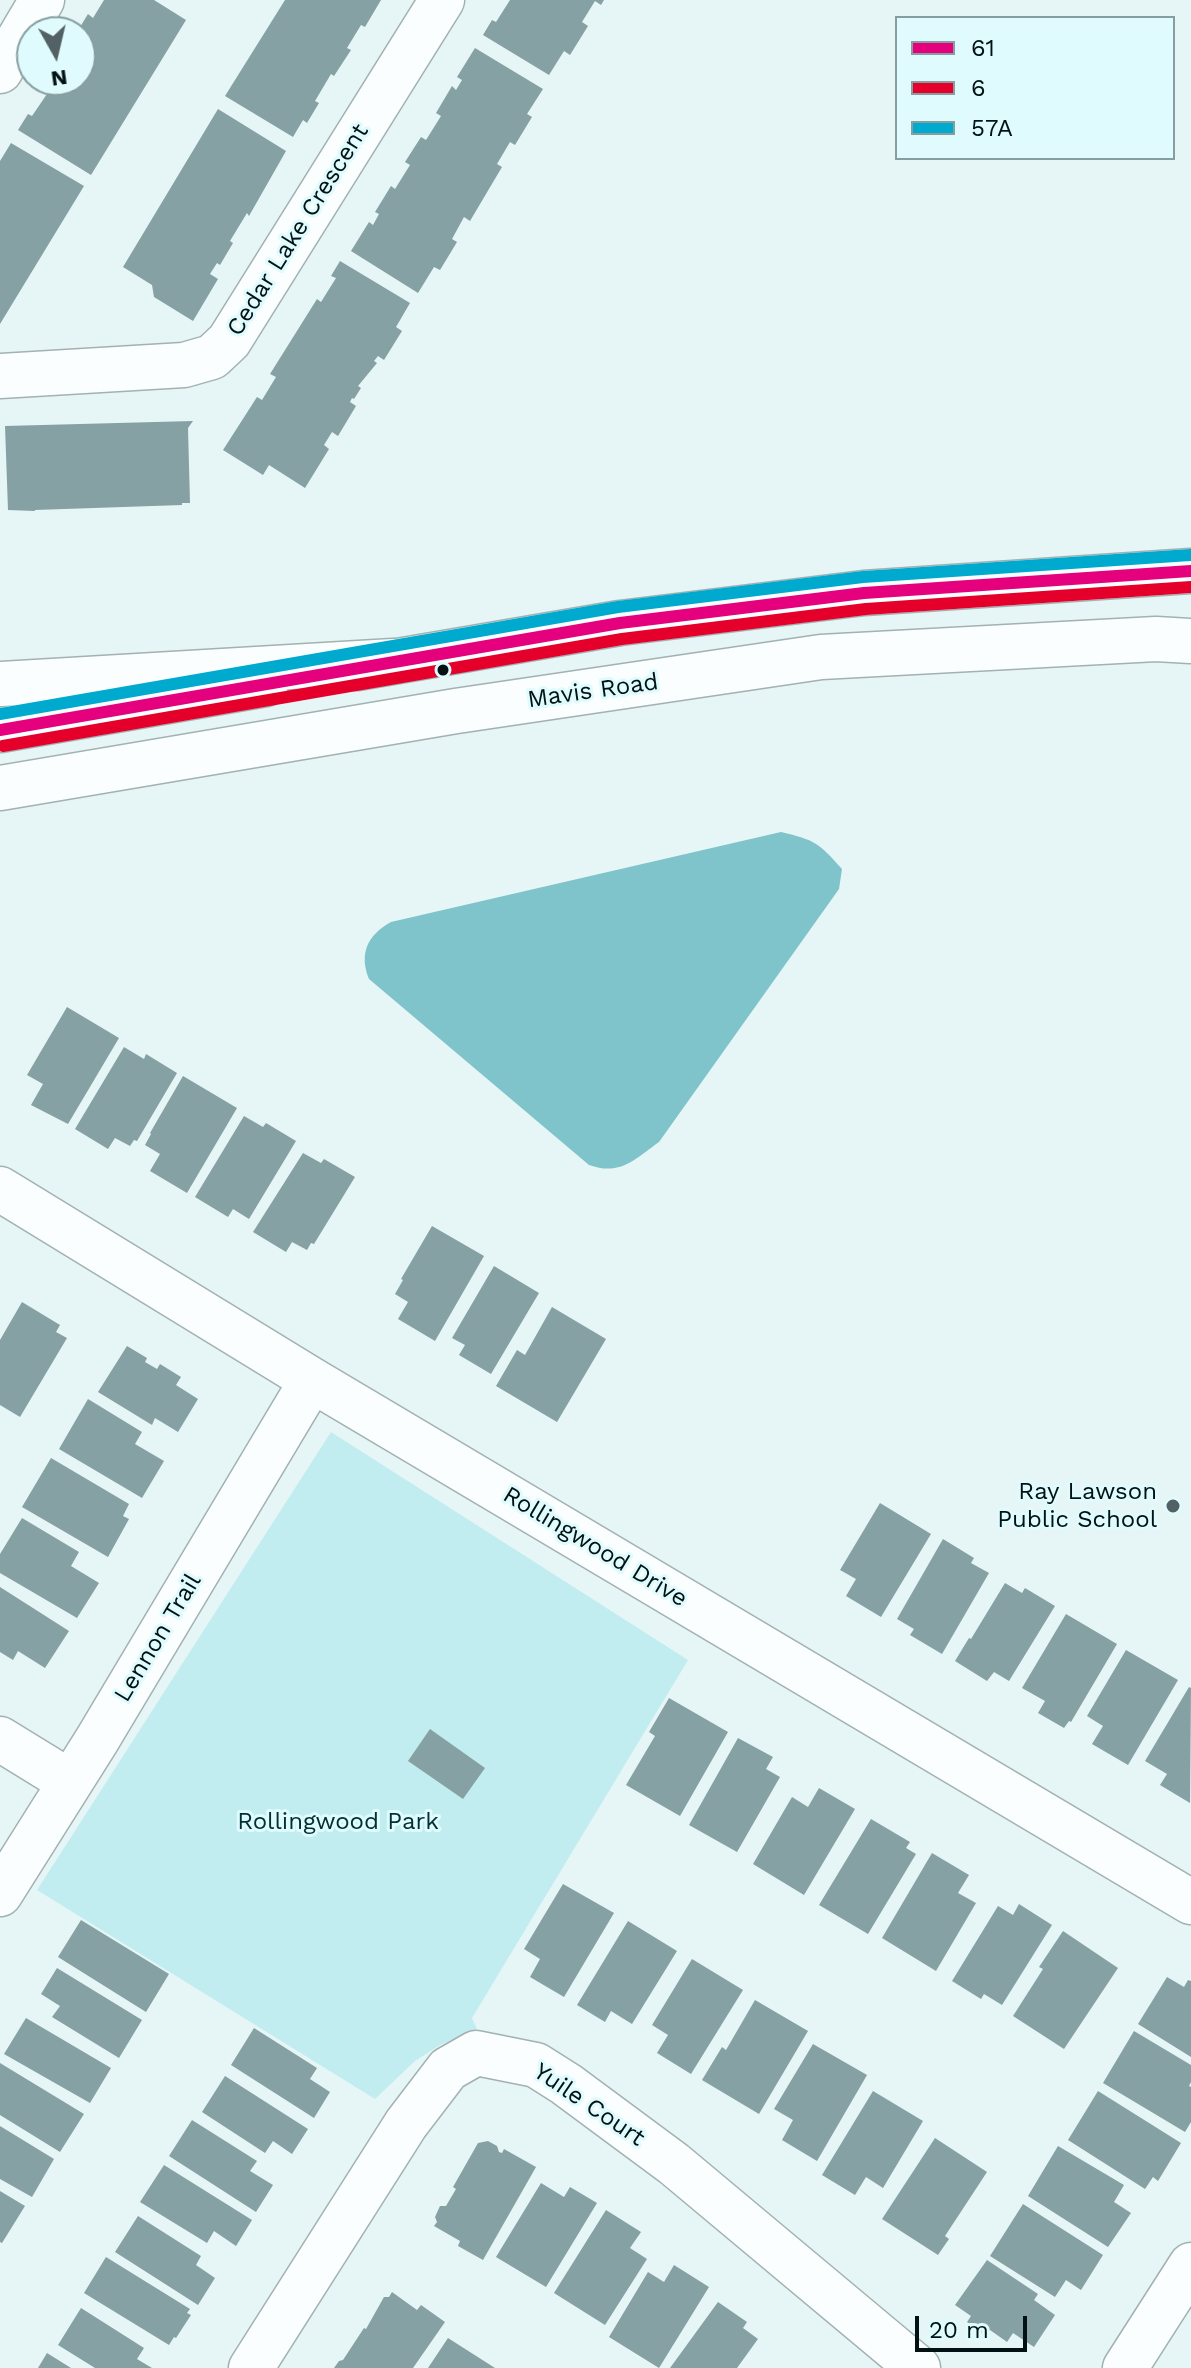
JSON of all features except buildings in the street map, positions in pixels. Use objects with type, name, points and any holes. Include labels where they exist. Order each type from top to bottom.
[{"type":"main road","points":[[0,71],[42,0]]},
{"type":"main road","name":"Cedar Lake Crescent","points":[[0,376],[184,365],[212,357],[229,341],[442,0]]},
{"type":"main road","points":[[0,730],[620,623],[864,593],[1191,571]]},
{"type":"main road","name":"Mavis Road","points":[[0,788],[456,711],[821,657],[1156,639],[1191,641]]},
{"type":"main road","points":[[0,684],[393,661]]},
{"type":"main road","name":"Rollingwood Drive","points":[[0,1189],[312,1380],[1191,1902]]},
{"type":"main road","name":"Lennon Trail","points":[[0,1894],[97,1740],[312,1380]]},
{"type":"main road","points":[[0,1739],[70,1782]]},
{"type":"main road","name":"Yuile Court","points":[[251,2368],[406,2124],[448,2069],[476,2053],[536,2065],[566,2084],[674,2164],[918,2368]]},
{"type":"main road","points":[[1125,2368],[1191,2265]]},
{"type":"green space","name":"Rollingwood Park","points":[[331,1432],[688,1660],[472,2018],[477,2029],[440,2045],[415,2061],[375,2099],[37,1890]]},
{"type":"shaded area","points":[[781,832],[809,840],[828,853],[842,869],[839,889],[659,1142],[618,1167],[610,1169],[589,1165],[369,979],[365,961],[367,946],[376,933],[391,922]]},
{"type":"transit line","name":"57A","points":[[0,714],[618,607],[863,577],[1190,555]]},
{"type":"transit line","name":"61","points":[[0,730],[620,623],[864,593],[1191,571]]},
{"type":"transit line","name":"6","points":[[3,746],[622,639],[866,609],[1191,587]]},
{"type":"place","name":"Ray Lawson Public School","points":[[1173,1506]]}]
